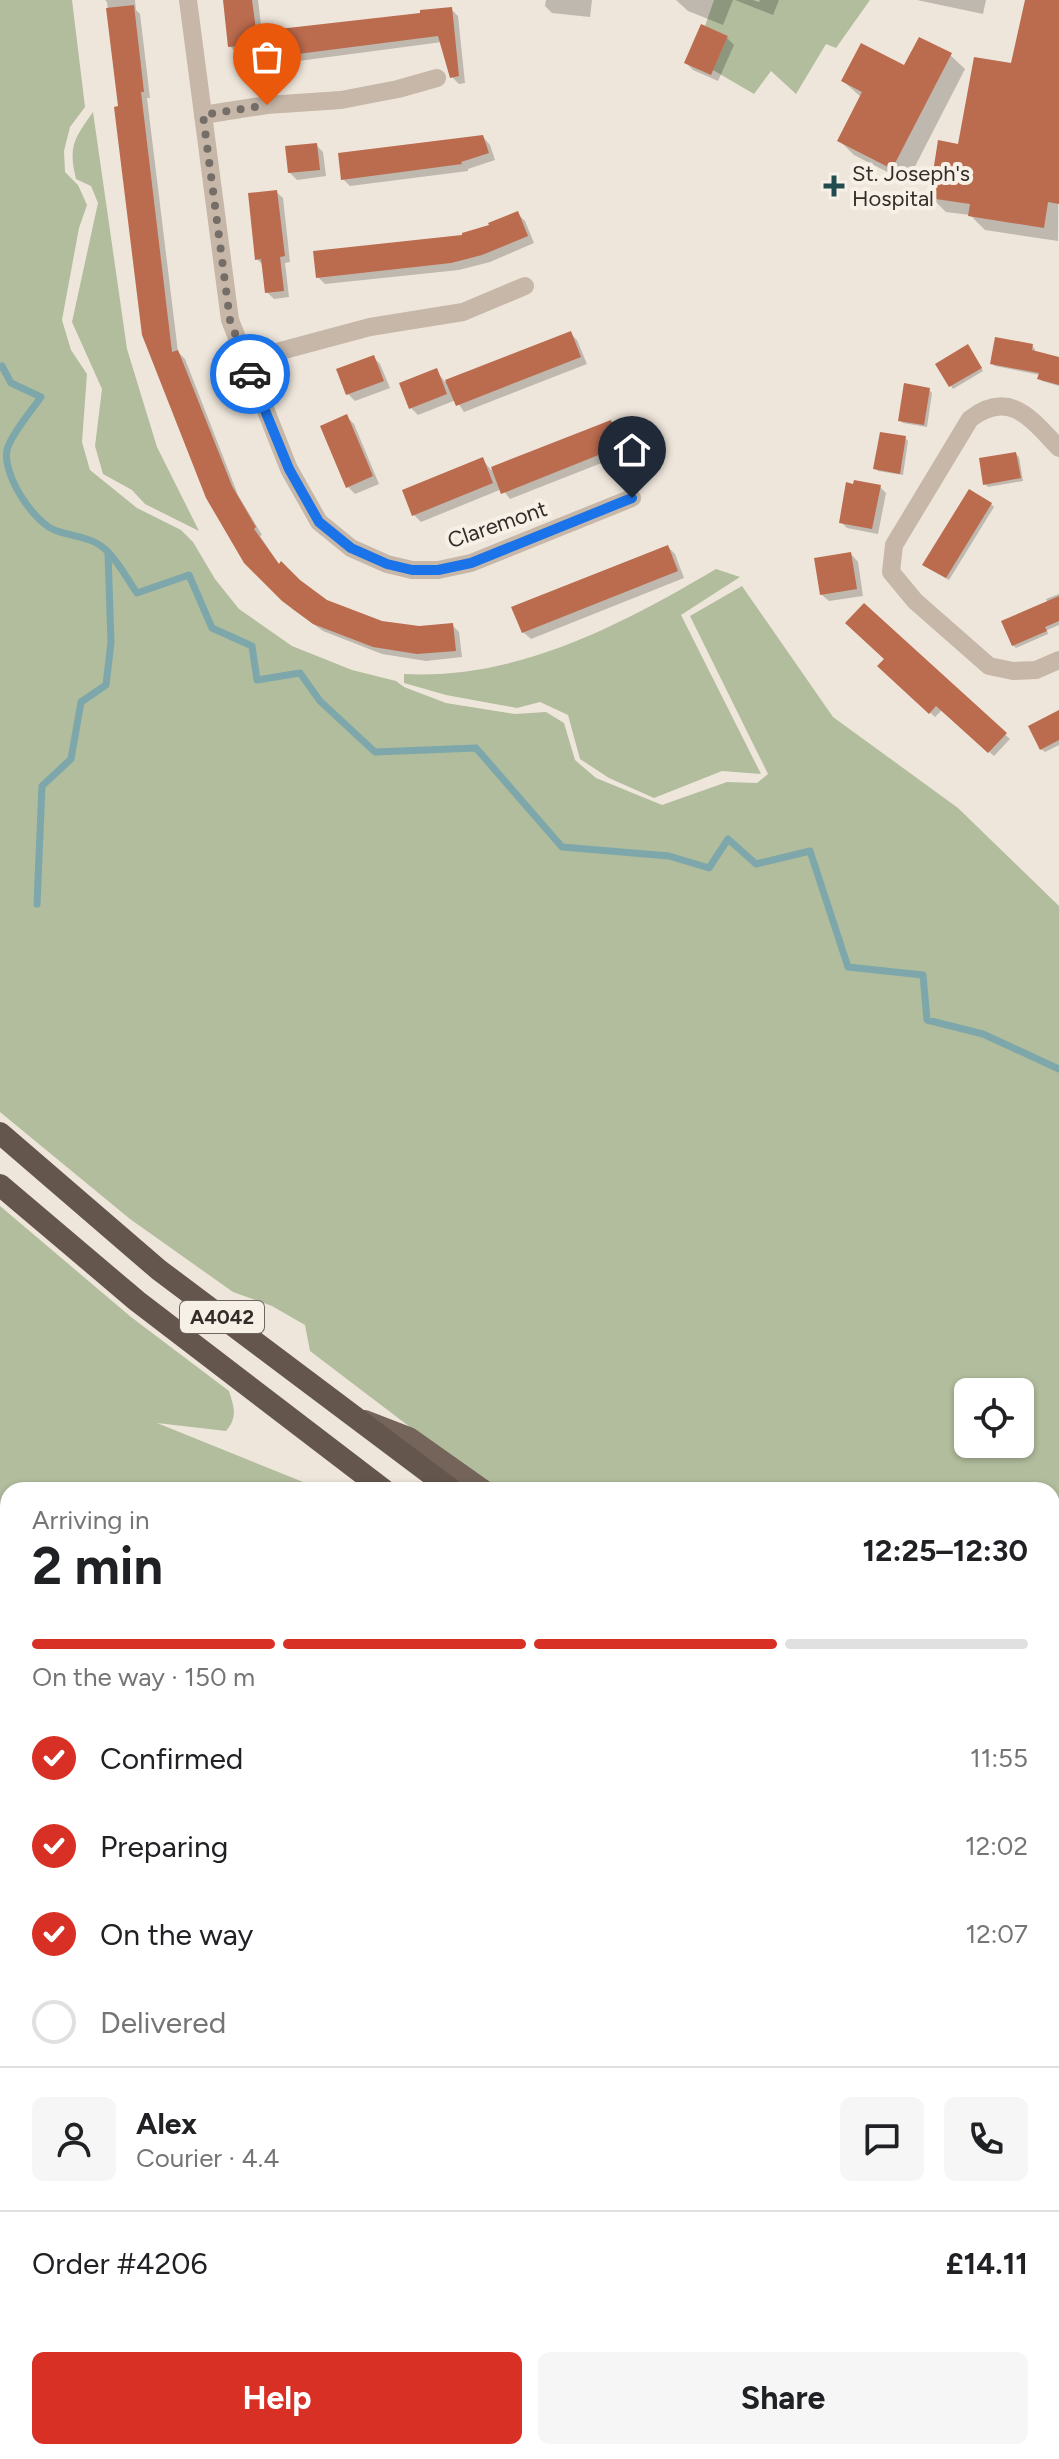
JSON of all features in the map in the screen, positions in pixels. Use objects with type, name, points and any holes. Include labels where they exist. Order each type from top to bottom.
[{"type":"highway","name":"A4042","points":[[0,1133],[159,1270],[441,1482]]},
{"type":"highway","name":"A4042","points":[[0,1185],[137,1301],[374,1482]]},
{"type":"main road","points":[[354,1416],[409,1437],[473,1482]]},
{"type":"street","name":"Claremont","points":[[188,0],[230,320],[289,469],[319,522],[351,548],[387,564],[412,570],[438,570],[471,563],[632,498]]},
{"type":"street","points":[[203,115],[267,105],[341,100],[437,78]]},
{"type":"street","points":[[246,366],[273,353],[370,327],[463,312],[525,286]]},
{"type":"street","points":[[1059,448],[1027,416],[1013,408],[996,405],[981,410],[962,430],[894,545],[891,572],[915,601],[989,666],[1013,671],[1036,670],[1059,660]]},
{"type":"green space","points":[[0,0],[72,0],[85,107],[70,127],[64,151],[65,172],[78,185],[87,205],[79,228],[62,320],[71,350],[87,374],[82,442],[90,470],[137,508],[181,530],[193,542],[215,579],[239,609],[292,646],[352,670],[396,681],[446,703],[515,714],[546,712],[564,723],[575,760],[596,778],[662,805],[727,782],[757,783],[768,774],[690,616],[742,586],[833,717],[958,808],[1059,906],[1059,1482],[489,1482],[431,1443],[310,1351],[305,1325],[272,1306],[233,1292],[130,1219],[0,1112]]},
{"type":"green space","points":[[714,0],[870,0],[836,48],[826,44],[796,94],[771,71],[754,94],[713,70],[728,36],[705,26]]},
{"type":"green space","points":[[93,112],[127,349],[157,447],[199,531],[145,504],[132,490],[103,474],[95,446],[102,389],[72,322],[98,203],[91,186],[76,179],[73,150],[77,136]]},
{"type":"green space","points":[[716,569],[740,577],[681,615],[761,774],[722,771],[654,798],[609,778],[580,759],[568,715],[540,702],[517,708],[446,695],[404,683],[404,674],[446,674],[487,668],[567,645],[643,610]]},
{"type":"green space","points":[[0,1206],[131,1317],[229,1391],[234,1416],[226,1431],[157,1423],[303,1482],[0,1482]]},
{"type":"building","points":[[223,0],[252,0],[258,44],[228,47]]},
{"type":"building","points":[[1025,0],[1059,0],[1059,204],[1048,202],[1044,228],[968,216],[970,204],[929,198],[938,140],[958,144],[974,57],[1011,63]]},
{"type":"building","points":[[134,5],[144,92],[141,92],[172,352],[178,350],[232,486],[256,527],[254,529],[279,564],[281,561],[327,600],[382,621],[419,626],[453,623],[456,651],[417,654],[373,647],[313,624],[282,601],[244,563],[206,498],[142,335],[114,107],[118,106],[106,8]]},
{"type":"building","points":[[452,7],[459,76],[450,78],[438,36],[282,56],[279,29]]},
{"type":"building","points":[[701,24],[728,36],[711,75],[684,63]]},
{"type":"building","points":[[919,37],[952,53],[892,169],[837,141],[862,92],[841,81],[861,43],[904,65]]},
{"type":"building","points":[[483,135],[489,153],[462,164],[341,180],[338,153]]},
{"type":"building","points":[[317,143],[320,170],[288,173],[285,146]]},
{"type":"building","points":[[277,190],[285,256],[280,257],[284,291],[265,293],[261,259],[255,260],[248,193]]},
{"type":"building","points":[[518,211],[528,236],[482,255],[451,263],[316,278],[313,251],[462,235]]},
{"type":"building","points":[[571,331],[581,357],[456,406],[445,380]]},
{"type":"building","points":[[995,337],[1033,344],[1032,350],[1059,357],[1059,385],[1037,379],[1039,373],[990,364]]},
{"type":"building","points":[[968,344],[982,368],[949,387],[935,364]]},
{"type":"building","points":[[374,355],[384,381],[346,395],[336,369]]},
{"type":"building","points":[[437,368],[447,394],[409,409],[399,383]]},
{"type":"building","points":[[904,383],[930,388],[924,425],[898,421]]},
{"type":"building","points":[[347,414],[373,476],[346,488],[320,426]]},
{"type":"building","points":[[611,420],[621,446],[501,494],[491,467]]},
{"type":"building","points":[[880,432],[906,436],[900,474],[873,469]]},
{"type":"building","points":[[1016,452],[1021,478],[983,485],[979,458]]},
{"type":"building","points":[[483,457],[493,483],[412,516],[402,490]]},
{"type":"building","points":[[854,480],[881,485],[872,529],[839,523],[846,482],[853,484]]},
{"type":"building","points":[[969,489],[992,503],[946,578],[922,565]]},
{"type":"building","points":[[668,545],[678,571],[522,633],[511,607]]},
{"type":"building","points":[[851,552],[857,589],[820,595],[814,558]]},
{"type":"building","points":[[1059,596],[1059,621],[1045,627],[1047,631],[1012,646],[1001,621]]},
{"type":"building","points":[[864,603],[1007,733],[988,753],[936,706],[929,714],[877,666],[884,659],[845,623]]},
{"type":"building","points":[[1059,710],[1059,740],[1040,750],[1028,726]]},
{"type":"waterway","points":[[0,367],[11,383],[41,397],[7,450],[9,472],[30,509],[57,531],[103,547],[137,593],[189,575],[212,628],[252,646],[257,680],[300,673],[320,701],[375,752],[476,748],[562,847],[669,856],[709,868],[728,839],[756,864],[810,851],[848,967],[923,975],[927,1020],[983,1034],[1059,1069]]},
{"type":"waterway","points":[[37,904],[42,786],[71,759],[81,702],[106,685],[111,642],[108,554]]},
{"type":"way so far","points":[[250,374],[230,320],[203,115],[267,105]]},
{"type":"place","name":"St. Joseph's Hospital","points":[[834,186]]},
{"type":"route","points":[[250,374],[289,469],[319,522],[351,548],[387,564],[412,570],[438,570],[471,563],[632,498]]}]
